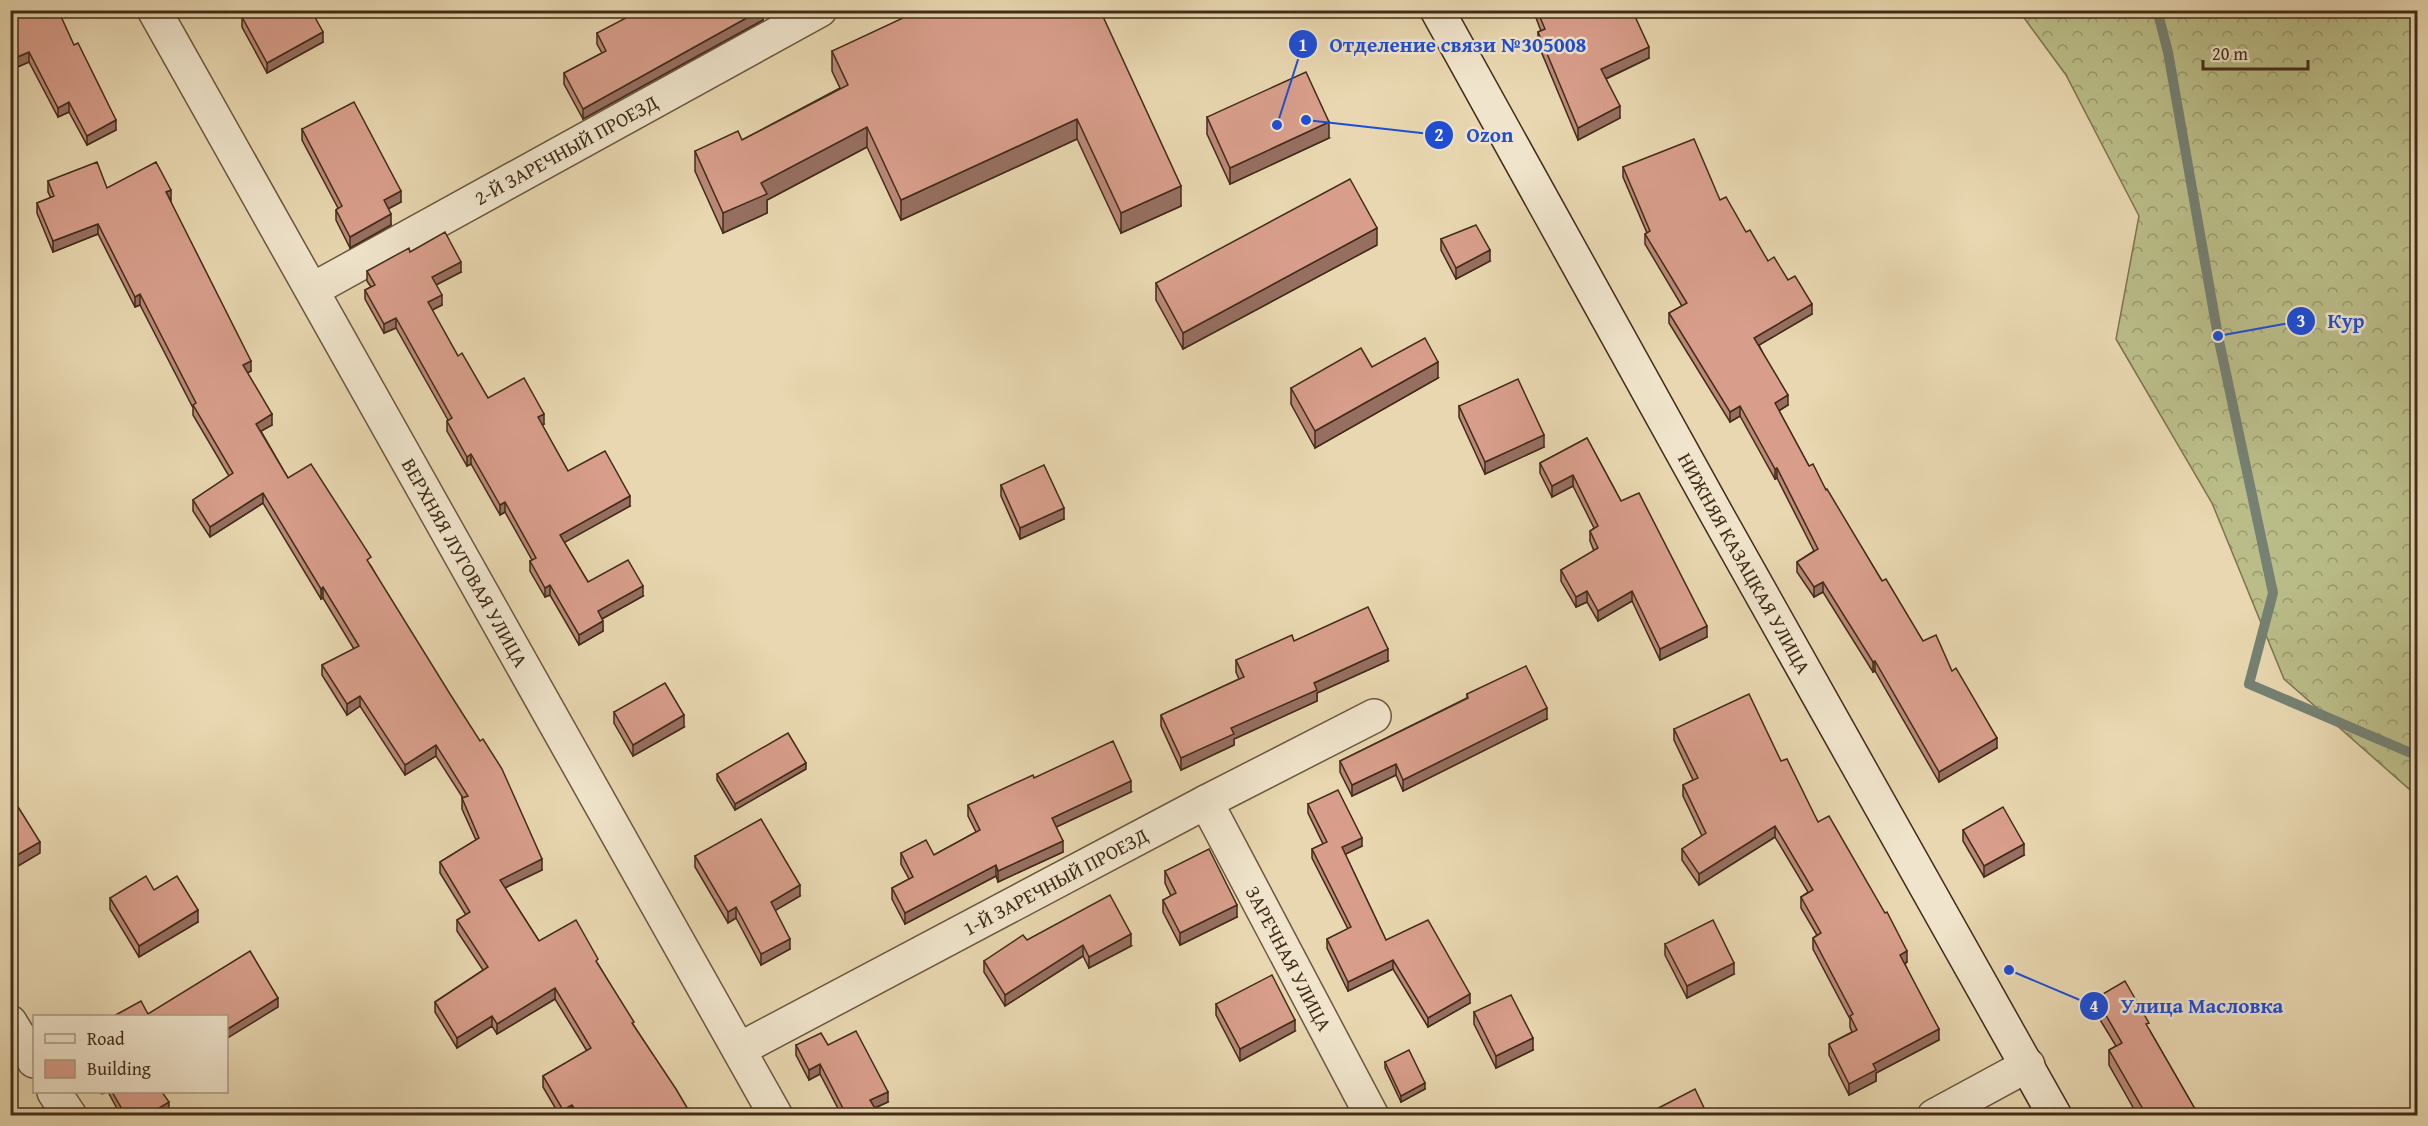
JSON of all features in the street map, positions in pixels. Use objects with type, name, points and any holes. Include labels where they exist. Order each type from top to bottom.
[{"type":"street","name":"ВЕРХНЯЯ ЛУГОВАЯ УЛИЦА","points":[[154,10],[776,1116]]},
{"type":"street","name":"НИЖНЯЯ КАЗАЦКАЯ УЛИЦА","points":[[1437,10],[1717,516],[2055,1116]]},
{"type":"street","name":"2-Й ЗАРЕЧНЫЙ ПРОЕЗД","points":[[312,290],[810,13]]},
{"type":"street","name":"1-Й ЗАРЕЧНЫЙ ПРОЕЗД","points":[[740,1049],[1206,802],[1374,716]]},
{"type":"street","name":"ЗАРЕЧНАЯ УЛИЦА","points":[[1206,802],[1372,1116]]},
{"type":"street","points":[[10,1022],[33,1059]]},
{"type":"street","points":[[1934,1116],[2028,1065]]},
{"type":"street","points":[[55,1093],[70,1116]]},
{"type":"green space","points":[[2019,11],[2417,11],[2417,796],[2284,679],[2212,503],[2116,339],[2139,216],[2066,75]]},
{"type":"building","points":[[10,10],[58,10],[74,45],[78,43],[116,120],[87,136],[69,102],[58,108],[29,52],[15,58],[10,48]]},
{"type":"building","points":[[249,10],[291,10],[294,16],[304,10],[311,10],[323,32],[267,63],[242,17],[250,13]]},
{"type":"building","points":[[641,10],[761,10],[583,109],[564,73],[606,51],[597,33]]},
{"type":"building","points":[[920,10],[1100,10],[1181,186],[1121,213],[1077,119],[901,200],[867,127],[761,183],[767,194],[723,213],[695,151],[738,131],[742,140],[848,85],[832,51]]},
{"type":"building","points":[[1537,10],[1632,10],[1649,47],[1601,69],[1620,106],[1578,128],[1538,32],[1545,29]]},
{"type":"building","points":[[1306,72],[1329,122],[1230,168],[1207,117]]},
{"type":"building","points":[[354,102],[401,191],[384,200],[391,214],[350,237],[336,210],[342,206],[302,129]]},
{"type":"building","points":[[1694,139],[1720,200],[1726,197],[1746,232],[1750,230],[1768,261],[1774,257],[1788,280],[1795,276],[1812,304],[1754,338],[1788,395],[1775,403],[1809,466],[1813,464],[1826,490],[1882,581],[1886,579],[1923,641],[1936,635],[1952,671],[1956,668],[1997,738],[1939,772],[1875,661],[1873,662],[1823,582],[1814,587],[1797,562],[1818,549],[1777,468],[1775,469],[1740,406],[1730,412],[1669,313],[1687,303],[1645,234],[1650,231],[1623,167]]},
{"type":"building","points":[[97,162],[107,188],[156,162],[171,190],[166,192],[251,361],[243,365],[272,414],[256,424],[288,478],[311,464],[371,557],[367,560],[450,694],[480,741],[483,739],[502,769],[542,859],[500,880],[539,941],[576,920],[598,959],[596,961],[634,1022],[632,1023],[692,1116],[579,1116],[572,1105],[563,1110],[543,1076],[591,1048],[555,988],[497,1024],[492,1016],[457,1038],[435,1002],[488,967],[457,920],[470,912],[440,862],[479,838],[462,798],[468,796],[436,745],[405,765],[360,696],[347,704],[322,665],[359,646],[323,587],[321,589],[263,493],[210,527],[193,500],[233,473],[193,405],[196,403],[140,294],[135,297],[98,224],[53,241],[37,203],[54,196],[48,181]]},
{"type":"building","points":[[1350,179],[1377,228],[1183,333],[1156,283]]},
{"type":"building","points":[[1476,225],[1490,250],[1456,268],[1441,239]]},
{"type":"building","points":[[445,232],[461,262],[432,277],[442,295],[428,302],[458,356],[462,353],[488,398],[524,378],[544,414],[538,417],[568,471],[605,451],[630,496],[560,535],[588,582],[628,560],[643,586],[598,611],[603,621],[579,635],[550,585],[545,588],[530,561],[536,558],[505,502],[500,505],[471,454],[467,457],[447,421],[452,418],[396,318],[384,324],[365,290],[375,285],[367,271],[409,248],[410,252]]},
{"type":"building","points":[[1425,338],[1438,362],[1315,431],[1291,388],[1361,348],[1372,367]]},
{"type":"building","points":[[1518,379],[1544,435],[1485,462],[1459,406]]},
{"type":"building","points":[[1587,438],[1621,501],[1639,493],[1707,626],[1660,649],[1632,591],[1598,611],[1587,591],[1576,597],[1561,570],[1598,548],[1590,531],[1598,526],[1573,475],[1552,486],[1540,463]]},
{"type":"building","points":[[1044,465],[1064,508],[1020,528],[1001,485]]},
{"type":"building","points":[[1368,607],[1388,649],[1314,683],[1317,690],[1231,728],[1234,734],[1181,758],[1161,715],[1244,677],[1236,660],[1292,635],[1294,641]]},
{"type":"building","points":[[1526,666],[1547,708],[1403,780],[1396,764],[1352,785],[1340,761],[1468,698],[1467,694]]},
{"type":"building","points":[[665,683],[684,715],[633,745],[614,712]]},
{"type":"building","points":[[1749,694],[1781,761],[1787,759],[1818,822],[1829,816],[1885,913],[1887,912],[1907,951],[1900,955],[1939,1029],[1873,1064],[1876,1070],[1849,1084],[1829,1044],[1857,1030],[1850,1016],[1853,1014],[1813,938],[1821,933],[1801,897],[1813,890],[1775,826],[1699,874],[1682,849],[1706,833],[1683,785],[1698,778],[1674,729]]},
{"type":"building","points":[[788,733],[806,763],[735,804],[717,774]]},
{"type":"building","points":[[1113,741],[1131,781],[1052,818],[1063,841],[998,871],[996,865],[905,913],[892,888],[913,877],[901,853],[926,840],[934,855],[980,830],[968,805],[1033,775],[1034,778]]},
{"type":"building","points":[[1338,790],[1362,838],[1342,847],[1386,940],[1428,920],[1470,994],[1428,1018],[1393,960],[1348,982],[1327,939],[1351,927],[1312,849],[1327,842],[1308,804]]},
{"type":"building","points":[[10,794],[40,842],[10,859]]},
{"type":"building","points":[[2003,807],[2024,844],[1984,866],[1963,830]]},
{"type":"building","points":[[761,819],[800,885],[771,902],[790,939],[761,954],[736,907],[728,912],[695,856]]},
{"type":"building","points":[[1209,849],[1237,905],[1180,933],[1163,900],[1176,893],[1165,871]]},
{"type":"building","points":[[146,876],[154,890],[177,876],[198,910],[139,946],[110,898]]},
{"type":"building","points":[[1110,895],[1131,934],[1089,957],[1083,945],[1005,995],[984,961],[1023,935],[1027,940]]},
{"type":"building","points":[[1713,920],[1734,963],[1687,986],[1665,944]]},
{"type":"building","points":[[250,951],[278,998],[228,1029],[228,1015],[116,1015],[141,1001],[148,1014]]},
{"type":"building","points":[[1272,975],[1295,1020],[1240,1049],[1216,1004]]},
{"type":"building","points":[[2125,981],[2149,1023],[2146,1024],[2199,1116],[2147,1116],[2109,1050],[2122,1043],[2096,998]]},
{"type":"building","points":[[1511,995],[1533,1038],[1496,1056],[1474,1012]]},
{"type":"building","points":[[856,1031],[888,1092],[870,1100],[876,1110],[866,1116],[847,1116],[820,1064],[809,1070],[796,1045],[821,1033],[828,1045]]},
{"type":"building","points":[[1409,1050],[1425,1083],[1401,1096],[1385,1062]]},
{"type":"building","points":[[1695,1089],[1708,1116],[1645,1115]]},
{"type":"building","points":[[113,1093],[163,1093],[169,1102],[146,1116],[126,1116]]},
{"type":"waterway","points":[[2157,10],[2168,52],[2218,336],[2273,593],[2249,684],[2418,756]]},
{"type":"place","name":"Ozon","points":[[1306,120]]},
{"type":"place","name":"Отделение связи №305008","points":[[1277,125]]},
{"type":"place","name":"Кур","points":[[2218,336]]},
{"type":"place","name":"Улица Масловка","points":[[2009,970]]}]
